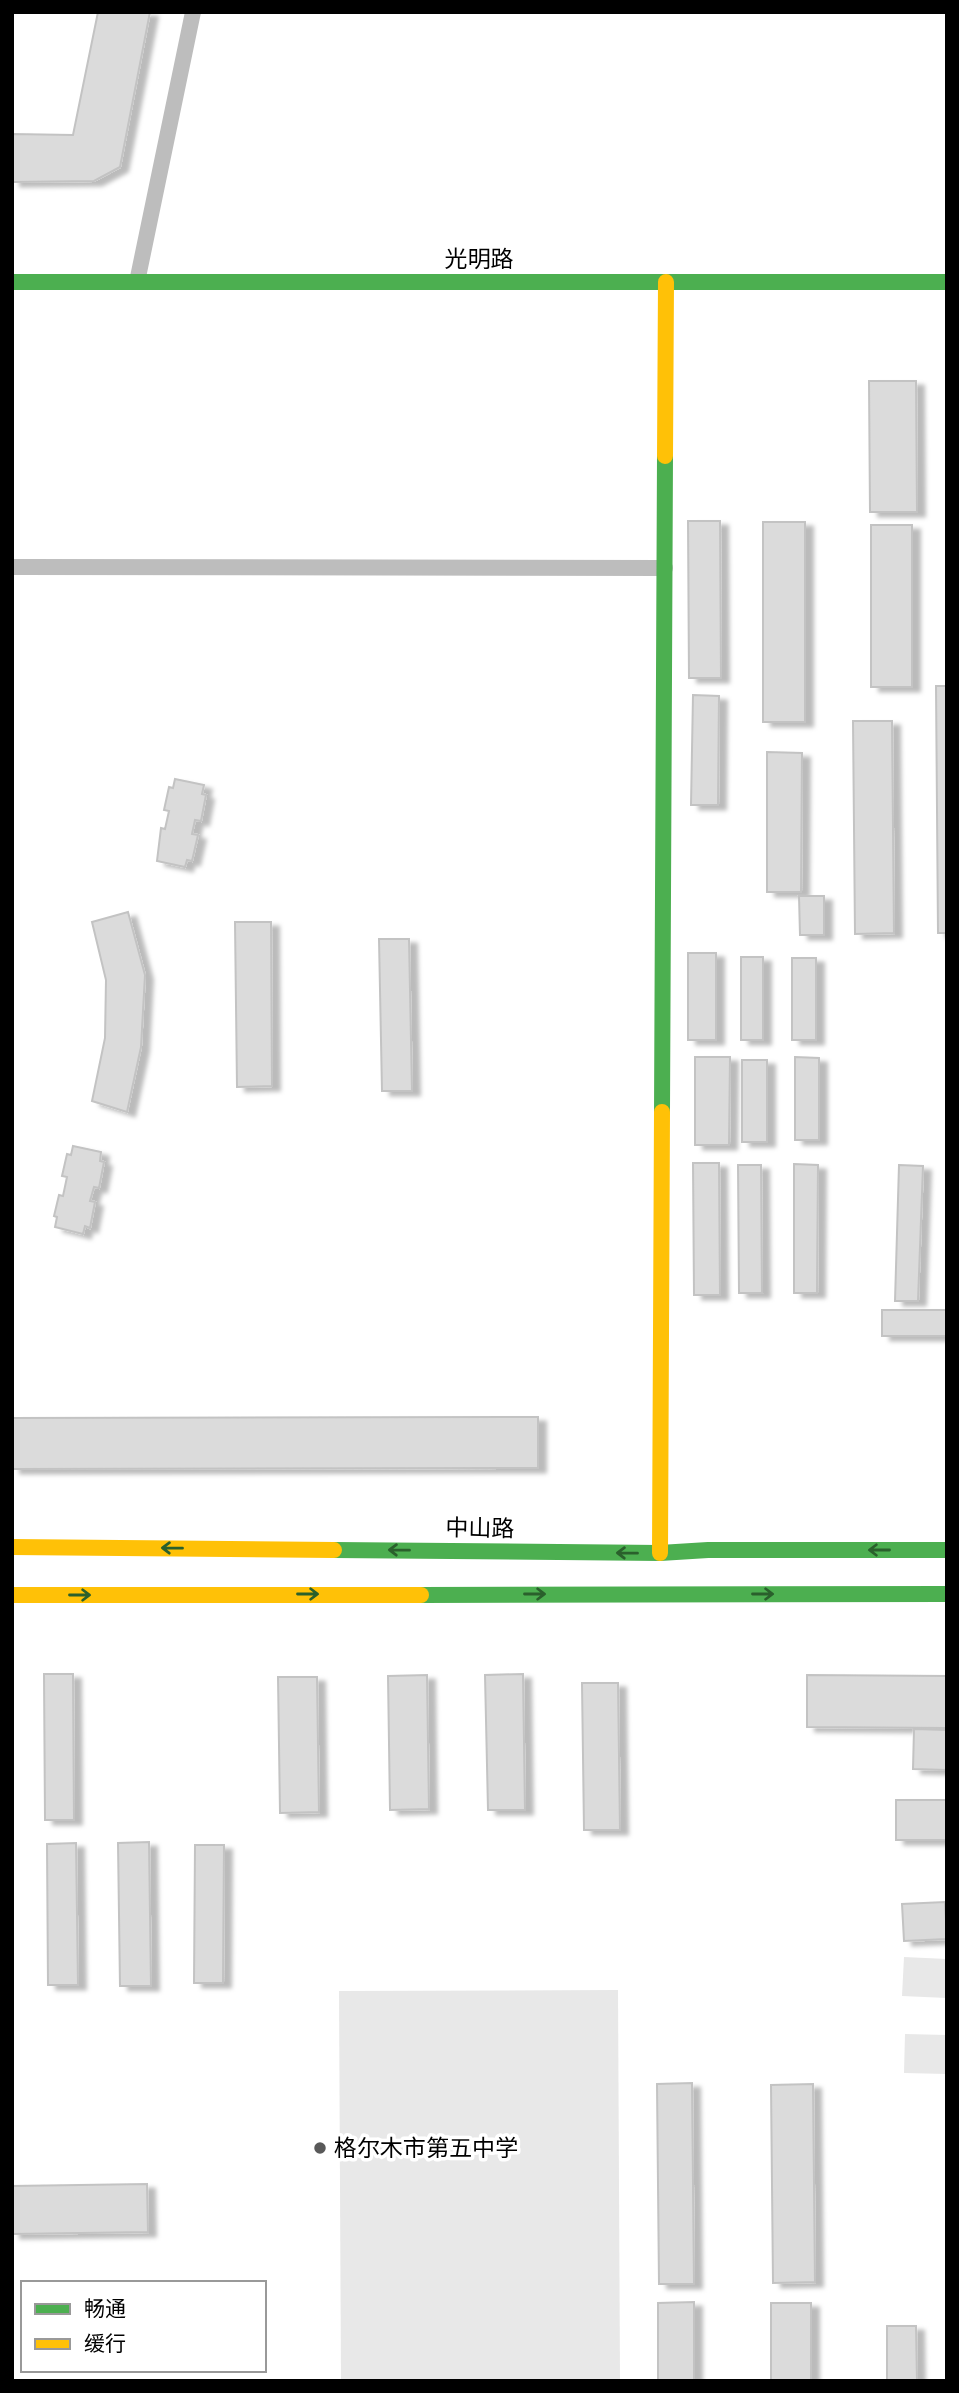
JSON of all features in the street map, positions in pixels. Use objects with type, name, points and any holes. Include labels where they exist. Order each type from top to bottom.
[{"type":"street","points":[[137,282],[193,12]]},
{"type":"street","name":"光明路","points":[[12,282],[947,282]]},
{"type":"street","points":[[660,1553],[666,282]]},
{"type":"street","points":[[12,567],[665,568]]},
{"type":"street","name":"中山路","points":[[12,1546],[660,1553],[708,1550],[947,1550]]},
{"type":"street","points":[[12,1595],[947,1594]]},
{"type":"shaded area","points":[[904,1957],[947,1959],[947,1998],[902,1996]]},
{"type":"shaded area","points":[[618,1990],[620,2381],[341,2381],[339,1991]]},
{"type":"shaded area","points":[[905,2034],[947,2035],[947,2074],[904,2073]]},
{"type":"building","points":[[98,12],[150,12],[120,167],[94,181],[12,182],[12,134],[73,135]]},
{"type":"building","points":[[869,381],[916,381],[917,512],[870,512]]},
{"type":"building","points":[[688,521],[720,521],[721,678],[689,678]]},
{"type":"building","points":[[763,522],[805,522],[805,722],[763,722]]},
{"type":"building","points":[[871,525],[912,525],[912,687],[871,687]]},
{"type":"building","points":[[936,686],[947,686],[947,933],[938,933]]},
{"type":"building","points":[[693,695],[719,696],[718,805],[691,805]]},
{"type":"building","points":[[853,721],[892,721],[894,933],[855,934]]},
{"type":"building","points":[[767,752],[802,753],[801,892],[767,892]]},
{"type":"building","points":[[175,779],[204,785],[202,794],[206,795],[201,821],[195,820],[192,834],[198,835],[192,861],[187,860],[185,867],[157,861],[161,828],[165,829],[169,811],[164,810],[169,787],[173,788]]},
{"type":"building","points":[[799,896],[824,896],[824,935],[800,935]]},
{"type":"building","points":[[128,912],[145,975],[141,1047],[127,1112],[92,1101],[105,1038],[106,980],[92,922]]},
{"type":"building","points":[[235,922],[271,922],[272,1086],[237,1087]]},
{"type":"building","points":[[379,939],[409,939],[412,1091],[382,1091]]},
{"type":"building","points":[[688,953],[716,953],[716,1040],[688,1040]]},
{"type":"building","points":[[741,957],[763,957],[763,1040],[741,1040]]},
{"type":"building","points":[[792,958],[816,958],[816,1040],[792,1040]]},
{"type":"building","points":[[695,1057],[730,1057],[729,1145],[695,1145]]},
{"type":"building","points":[[795,1057],[819,1058],[819,1140],[795,1140]]},
{"type":"building","points":[[742,1060],[767,1060],[767,1142],[742,1142]]},
{"type":"building","points":[[73,1146],[101,1152],[100,1161],[104,1162],[99,1188],[94,1187],[90,1201],[95,1202],[90,1228],[85,1226],[83,1234],[55,1227],[57,1217],[54,1216],[59,1195],[63,1196],[67,1177],[62,1176],[67,1154],[71,1155]]},
{"type":"building","points":[[693,1163],[719,1163],[720,1295],[694,1295]]},
{"type":"building","points":[[794,1164],[818,1165],[817,1293],[794,1293]]},
{"type":"building","points":[[738,1165],[761,1165],[762,1293],[739,1293]]},
{"type":"building","points":[[899,1165],[923,1166],[918,1301],[895,1301]]},
{"type":"building","points":[[882,1310],[947,1310],[947,1336],[882,1336]]},
{"type":"building","points":[[538,1417],[538,1468],[12,1469],[12,1418]]},
{"type":"building","points":[[44,1674],[73,1674],[74,1820],[45,1820]]},
{"type":"building","points":[[523,1674],[525,1810],[488,1810],[485,1675]]},
{"type":"building","points":[[427,1675],[429,1809],[390,1810],[388,1676]]},
{"type":"building","points":[[807,1675],[947,1676],[947,1728],[807,1727]]},
{"type":"building","points":[[278,1677],[317,1677],[319,1812],[280,1813]]},
{"type":"building","points":[[582,1683],[618,1683],[620,1830],[584,1830]]},
{"type":"building","points":[[914,1729],[947,1730],[947,1770],[913,1769]]},
{"type":"building","points":[[896,1800],[947,1800],[947,1840],[896,1840]]},
{"type":"building","points":[[149,1842],[151,1986],[120,1986],[118,1843]]},
{"type":"building","points":[[76,1843],[78,1985],[48,1985],[47,1844]]},
{"type":"building","points":[[195,1845],[224,1845],[223,1983],[194,1983]]},
{"type":"building","points":[[945,1902],[947,1939],[904,1941],[902,1904]]},
{"type":"building","points":[[692,2083],[694,2284],[659,2284],[657,2084]]},
{"type":"building","points":[[813,2084],[815,2282],[773,2283],[771,2085]]},
{"type":"building","points":[[147,2184],[148,2232],[12,2234],[12,2186]]},
{"type":"building","points":[[694,2302],[694,2381],[658,2381],[658,2303]]},
{"type":"building","points":[[771,2303],[811,2303],[811,2381],[771,2381]]},
{"type":"building","points":[[887,2326],[916,2326],[917,2381],[887,2381]]},
{"type":"traffic: fast","points":[[12,282],[947,282]]},
{"type":"traffic: fast","points":[[662,1112],[665,456]]},
{"type":"traffic: fast","points":[[334,1550],[660,1553],[708,1550],[947,1550]]},
{"type":"traffic: fast","points":[[421,1595],[947,1594]]},
{"type":"traffic: slow","points":[[665,456],[666,282]]},
{"type":"traffic: slow","points":[[660,1553],[662,1112]]},
{"type":"traffic: slow","points":[[12,1547],[334,1550]]},
{"type":"traffic: slow","points":[[12,1595],[421,1595]]},
{"type":"place","name":"格尔木市第五中学","points":[[320,2148]]}]
